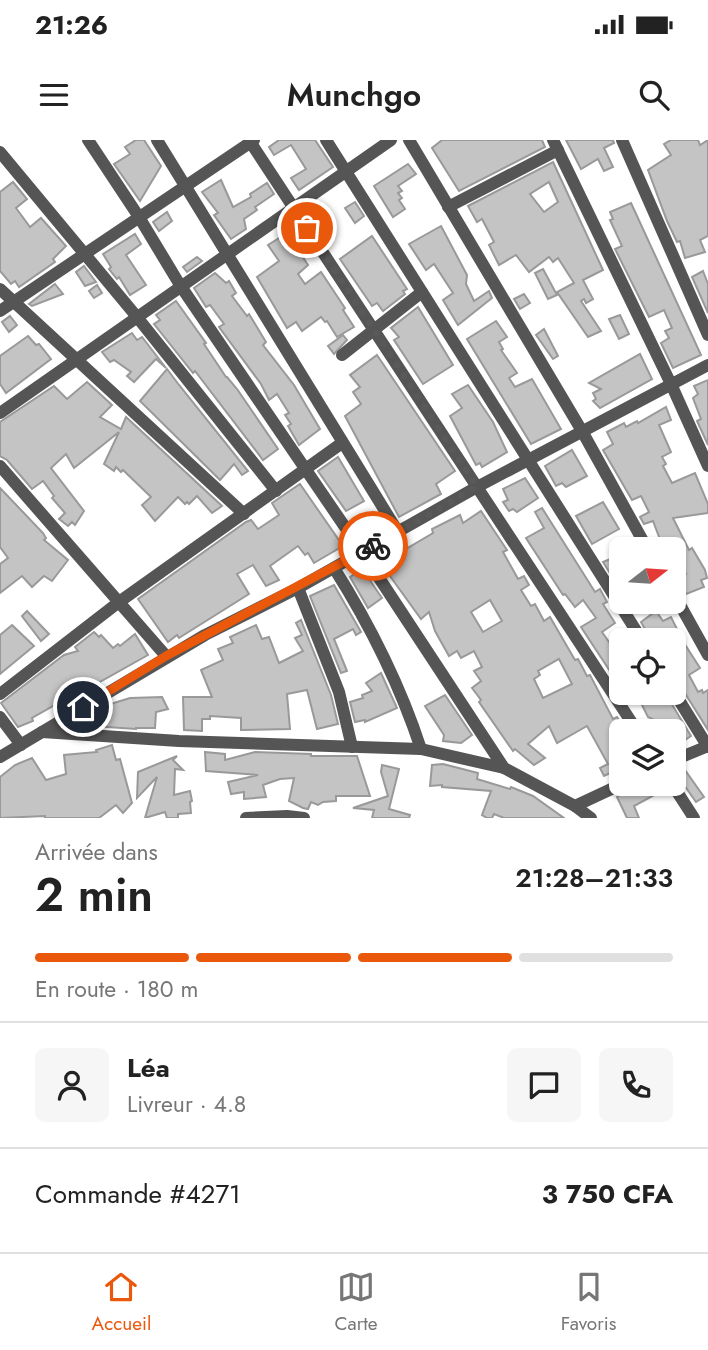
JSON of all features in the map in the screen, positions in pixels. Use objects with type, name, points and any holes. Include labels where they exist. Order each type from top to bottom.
[{"type":"street","points":[[88,140],[180,285],[362,552],[504,768]]},
{"type":"street","points":[[157,140],[398,532]]},
{"type":"street","points":[[326,140],[634,628]]},
{"type":"street","points":[[0,413],[391,140]]},
{"type":"street","points":[[409,140],[582,431],[641,537]]},
{"type":"street","points":[[622,140],[708,335]]},
{"type":"street","points":[[0,311],[251,141],[629,719]]},
{"type":"street","points":[[448,207],[556,145],[708,466]]},
{"type":"street","points":[[0,152],[276,491]]},
{"type":"street","points":[[0,289],[244,514]]},
{"type":"street","points":[[342,355],[422,292]]},
{"type":"street","points":[[0,757],[166,656],[334,568],[528,459],[708,365]]},
{"type":"street","points":[[0,694],[119,602],[342,443]]},
{"type":"street","points":[[0,467],[166,656]]},
{"type":"street","points":[[334,568],[380,648],[407,708],[421,749]]},
{"type":"street","points":[[298,587],[339,692],[352,747]]},
{"type":"street","points":[[685,614],[708,655]]},
{"type":"street","points":[[682,705],[708,746],[686,755]]},
{"type":"street","points":[[0,717],[21,745]]},
{"type":"street","points":[[42,732],[179,741],[421,749],[504,768],[575,806],[591,818]]},
{"type":"street","points":[[575,806],[609,790]]},
{"type":"street","points":[[680,796],[694,818]]},
{"type":"street","points":[[246,818],[304,818]]},
{"type":"building","points":[[136,140],[144,140],[161,166],[140,201],[114,164],[130,154],[125,147]]},
{"type":"building","points":[[279,140],[315,140],[333,167],[299,190],[291,178],[306,169],[291,145],[274,155],[269,147]]},
{"type":"building","points":[[442,140],[542,140],[545,147],[459,191],[432,148]]},
{"type":"building","points":[[566,140],[613,140],[614,143],[604,148],[613,167],[604,171],[598,159],[581,169]]},
{"type":"building","points":[[671,140],[698,140],[700,145],[708,140],[708,236],[700,240],[705,252],[685,258],[680,241],[677,242],[667,221],[648,170],[671,155],[664,144]]},
{"type":"building","points":[[553,162],[603,270],[583,280],[593,299],[586,303],[584,299],[581,301],[601,331],[588,337],[557,292],[574,283],[558,258],[553,262],[549,257],[529,272],[516,255],[499,265],[489,245],[494,242],[482,219],[477,222],[468,206]],"holes":[[[549,182],[558,202],[544,212],[530,194]]]},
{"type":"building","points":[[408,164],[416,174],[398,186],[402,191],[398,193],[402,198],[399,200],[405,209],[393,217],[374,186]]},
{"type":"building","points":[[221,180],[233,207],[251,197],[250,194],[267,183],[274,194],[255,207],[257,210],[244,219],[246,229],[231,239],[214,215],[218,213],[202,192]]},
{"type":"building","points":[[13,182],[27,199],[16,208],[30,227],[41,218],[66,246],[53,259],[55,262],[19,287],[15,281],[11,284],[0,271],[0,192]]},
{"type":"building","points":[[355,202],[364,216],[355,223],[345,208]]},
{"type":"building","points":[[631,203],[701,355],[673,368],[661,343],[669,338],[665,331],[672,328],[664,310],[649,317],[615,249],[622,246],[610,220],[613,219],[610,212]]},
{"type":"building","points":[[167,212],[172,221],[159,231],[153,222]]},
{"type":"building","points":[[441,226],[467,275],[466,284],[474,301],[489,291],[492,298],[458,325],[443,300],[453,293],[434,264],[426,270],[409,244]]},
{"type":"building","points":[[287,233],[308,265],[298,274],[305,284],[321,272],[354,327],[337,337],[327,321],[321,317],[302,331],[296,322],[287,328],[257,277],[279,261],[268,245]]},
{"type":"building","points":[[135,234],[141,244],[126,255],[146,285],[130,295],[119,277],[117,279],[109,269],[111,267],[103,254]]},
{"type":"building","points":[[372,236],[407,289],[403,291],[405,294],[383,311],[377,303],[372,306],[340,259]]},
{"type":"building","points":[[197,257],[202,261],[187,272],[183,267]]},
{"type":"building","points":[[84,266],[96,282],[85,286],[76,272]]},
{"type":"building","points":[[543,269],[557,295],[548,299],[535,273]]},
{"type":"building","points":[[703,271],[708,284],[708,313],[692,277]]},
{"type":"building","points":[[215,273],[226,283],[229,281],[236,293],[232,296],[247,316],[249,314],[266,342],[263,345],[294,385],[320,429],[299,445],[288,426],[291,424],[285,415],[289,413],[277,394],[269,400],[261,384],[219,327],[224,324],[210,305],[206,307],[194,288]]},
{"type":"building","points":[[55,284],[63,294],[32,306],[29,304]]},
{"type":"building","points":[[97,285],[102,293],[94,298],[89,291]]},
{"type":"building","points":[[524,294],[530,303],[520,309],[514,299]]},
{"type":"building","points":[[176,301],[278,449],[263,460],[195,371],[193,373],[154,324],[160,320],[156,315]]},
{"type":"building","points":[[418,307],[453,365],[423,384],[394,340],[399,337],[391,328]]},
{"type":"building","points":[[620,315],[629,334],[619,339],[609,319]]},
{"type":"building","points":[[10,316],[17,325],[9,332],[2,322]]},
{"type":"building","points":[[496,321],[507,337],[499,342],[503,349],[501,350],[517,373],[509,378],[515,387],[532,379],[561,429],[531,444],[467,339]]},
{"type":"building","points":[[544,329],[558,356],[553,359],[536,335]]},
{"type":"building","points":[[132,333],[137,340],[142,337],[166,368],[156,359],[134,382],[127,376],[131,372],[114,360],[110,362],[102,352]]},
{"type":"building","points":[[343,335],[347,340],[334,354],[328,346]]},
{"type":"building","points":[[28,336],[36,345],[39,344],[51,359],[6,393],[0,384],[0,356]]},
{"type":"building","points":[[640,354],[652,379],[600,408],[593,401],[596,399],[593,393],[601,389],[589,383]]},
{"type":"building","points":[[377,355],[455,471],[436,484],[441,494],[399,517],[345,416],[361,404],[353,392],[360,387],[350,375]]},
{"type":"building","points":[[167,369],[248,471],[242,475],[234,464],[220,480],[140,401]]},
{"type":"building","points":[[708,380],[708,445],[697,421],[701,419],[693,398],[698,394],[694,386]]},
{"type":"building","points":[[87,382],[112,405],[100,417],[121,429],[126,417],[222,506],[212,513],[197,496],[189,504],[185,504],[178,497],[155,521],[142,505],[151,497],[123,470],[121,472],[116,467],[114,471],[104,464],[119,432],[74,468],[66,454],[51,468],[84,511],[75,525],[72,522],[68,526],[59,519],[65,513],[52,498],[54,496],[43,481],[32,489],[7,460],[0,456],[0,422],[54,386],[67,399]]},
{"type":"building","points":[[468,385],[493,422],[507,452],[482,467],[480,463],[476,465],[450,416],[462,408],[452,394]]},
{"type":"building","points":[[666,407],[671,420],[659,425],[671,452],[662,457],[666,464],[663,466],[672,483],[695,473],[708,504],[708,513],[673,518],[682,537],[659,537],[653,521],[644,524],[640,517],[649,512],[641,496],[632,500],[603,450],[613,444],[607,432],[624,423],[626,427],[637,421],[638,423]]},
{"type":"building","points":[[572,450],[587,476],[566,487],[562,483],[556,486],[545,466]]},
{"type":"building","points":[[338,457],[364,501],[346,511],[318,471]]},
{"type":"building","points":[[525,478],[538,498],[517,512],[513,509],[509,511],[503,502],[508,500],[503,489]]},
{"type":"building","points":[[300,484],[343,546],[314,563],[308,553],[305,555],[298,546],[270,566],[279,580],[266,586],[253,565],[237,574],[249,594],[179,638],[177,635],[168,642],[138,599],[246,522],[251,520],[258,529],[279,515],[272,503]]},
{"type":"building","points":[[0,488],[43,533],[46,538],[44,540],[68,560],[52,581],[44,576],[32,587],[22,576],[0,593],[0,564],[8,558],[0,547]]},
{"type":"building","points":[[603,502],[619,529],[592,544],[576,516]]},
{"type":"building","points":[[542,508],[595,592],[600,589],[607,602],[603,604],[615,623],[602,632],[609,642],[609,670],[581,627],[596,618],[583,600],[575,607],[565,594],[563,595],[526,538],[544,528],[535,512]]},
{"type":"building","points":[[481,511],[507,550],[503,552],[518,579],[524,576],[529,585],[521,590],[531,606],[535,604],[544,621],[550,617],[575,660],[578,659],[587,676],[590,675],[613,719],[609,719],[609,774],[604,776],[600,768],[608,764],[587,726],[557,743],[549,726],[528,744],[545,758],[534,765],[515,749],[513,751],[472,688],[481,681],[474,671],[482,667],[474,651],[461,658],[457,651],[449,656],[435,631],[429,612],[421,619],[377,558],[396,547],[399,553],[433,533],[432,529],[460,515],[463,523]],"holes":[[[490,600],[502,621],[483,632],[471,612]],[[559,659],[572,684],[543,698],[534,679],[540,675],[538,671]]]},
{"type":"building","points":[[374,516],[380,526],[364,536],[358,529]]},
{"type":"building","points":[[686,544],[689,550],[692,548],[705,570],[707,578],[701,580],[704,587],[686,594]]},
{"type":"building","points":[[609,559],[609,572],[603,562]]},
{"type":"building","points":[[362,569],[382,598],[368,608],[350,577]]},
{"type":"building","points":[[334,585],[361,632],[356,635],[353,629],[334,639],[347,671],[341,673],[310,596]]},
{"type":"building","points":[[27,611],[49,634],[41,641],[22,616]]},
{"type":"building","points":[[652,614],[658,614],[663,621],[671,617],[676,628],[644,628],[641,622]]},
{"type":"building","points":[[301,620],[331,695],[338,724],[317,729],[307,690],[287,694],[290,729],[241,730],[241,718],[210,716],[210,719],[202,719],[202,731],[184,730],[183,697],[212,697],[201,670],[223,660],[218,649],[233,643],[230,637],[256,625],[262,639],[269,637],[279,663],[303,651],[295,638],[302,635],[296,623]]},
{"type":"building","points":[[12,625],[34,646],[0,674],[0,635]]},
{"type":"building","points":[[94,632],[99,637],[101,635],[113,648],[135,634],[148,655],[18,727],[1,703],[64,655],[78,651],[75,647]]},
{"type":"building","points":[[686,646],[700,668],[689,675],[698,692],[708,690],[708,730],[686,695]]},
{"type":"building","points":[[381,673],[397,708],[365,722],[355,722],[350,702],[363,698],[362,695],[372,691],[366,683]]},
{"type":"building","points":[[445,695],[472,735],[461,743],[443,741],[444,735],[425,706]]},
{"type":"building","points":[[162,697],[168,709],[156,712],[155,728],[92,726],[91,713],[104,706],[130,698]]},
{"type":"building","points":[[642,705],[672,705],[681,719],[652,719]]},
{"type":"building","points":[[112,745],[116,760],[120,759],[132,803],[123,813],[116,805],[99,818],[0,818],[0,777],[15,765],[32,758],[46,780],[66,774],[64,755],[97,752],[96,750]]},
{"type":"building","points":[[205,752],[225,754],[225,760],[255,752],[357,756],[370,796],[336,796],[336,801],[318,805],[311,802],[308,809],[303,808],[289,801],[294,778],[280,779],[263,785],[266,797],[244,799],[244,792],[231,794],[228,782],[258,775],[206,771]]},
{"type":"building","points":[[177,756],[173,760],[183,770],[175,769],[174,795],[190,791],[191,813],[178,814],[178,818],[167,818],[165,812],[145,818],[157,777],[137,798],[138,772]]},
{"type":"building","points":[[443,764],[478,773],[477,779],[510,789],[511,787],[533,796],[564,818],[504,818],[494,814],[492,818],[487,818],[482,815],[491,791],[430,786],[432,765]]},
{"type":"building","points":[[382,765],[399,769],[389,809],[410,815],[409,818],[372,818],[374,810],[353,808],[388,796],[381,772]]},
{"type":"building","points":[[686,771],[704,797],[696,802],[686,788]]},
{"type":"building","points":[[653,796],[634,806],[639,818],[627,818],[617,797]]},
{"type":"way so far","points":[[307,228],[477,487],[373,546]]},
{"type":"route","points":[[83,707],[166,656],[373,546]]}]
